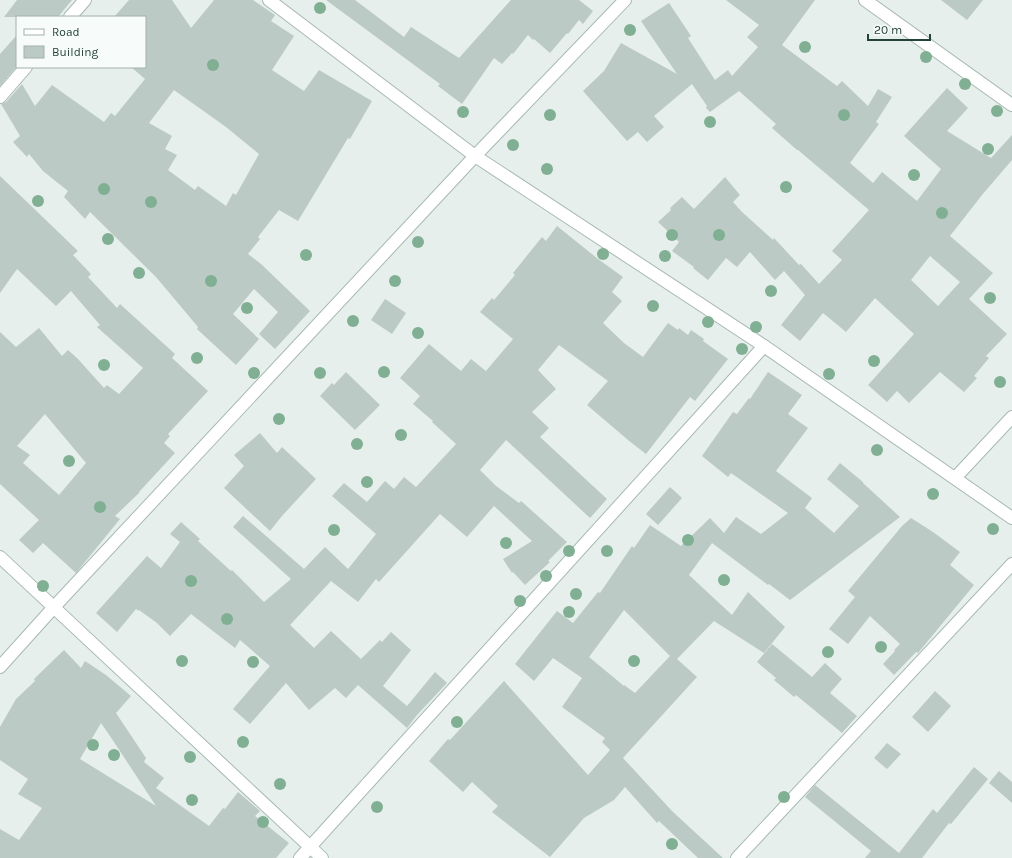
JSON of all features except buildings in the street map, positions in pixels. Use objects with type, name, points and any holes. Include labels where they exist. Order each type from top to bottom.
[{"type":"street","points":[[71,16],[85,0]]},
{"type":"street","points":[[270,0],[475,156],[764,346],[1012,518]]},
{"type":"street","points":[[0,667],[54,607],[475,156],[625,0]]},
{"type":"street","points":[[865,0],[1012,105]]},
{"type":"street","points":[[0,97],[25,68]]},
{"type":"street","points":[[300,858],[764,346]]},
{"type":"street","points":[[955,478],[1012,417]]},
{"type":"street","points":[[0,557],[322,858]]},
{"type":"street","points":[[737,858],[1012,564]]}]
